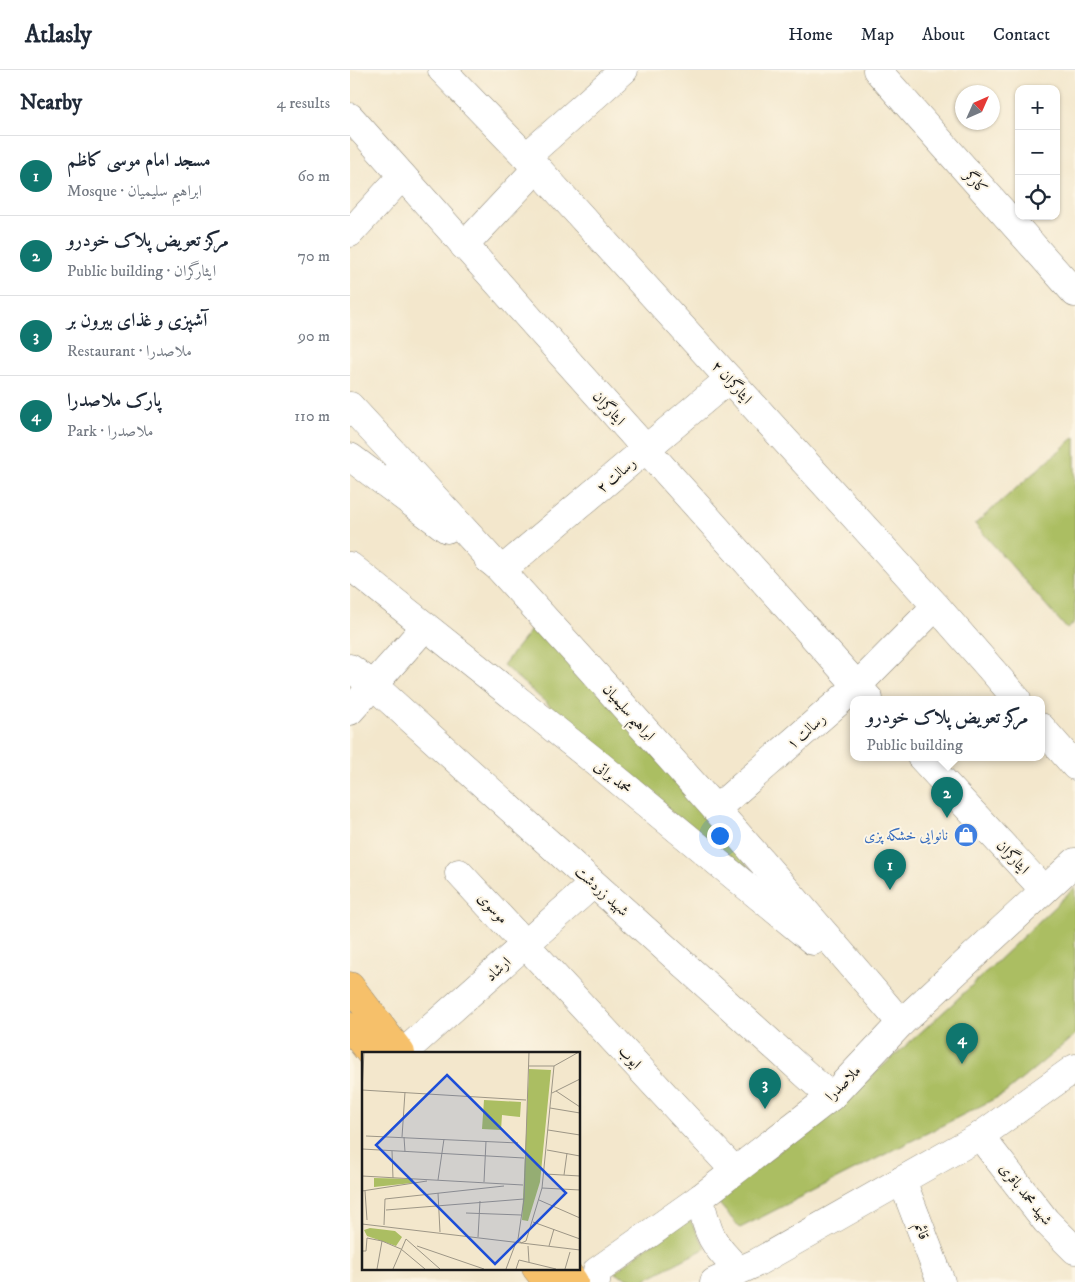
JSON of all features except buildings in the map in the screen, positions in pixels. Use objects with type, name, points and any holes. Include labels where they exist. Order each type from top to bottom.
[{"type":"main road","points":[[350,986],[401,1052]]},
{"type":"main road","points":[[350,1027],[369,1052]]},
{"type":"main road","points":[[538,1270],[547,1282]]},
{"type":"main road","points":[[565,1270],[574,1282]]},
{"type":"street","name":"ایثارگران ۲","points":[[442,70],[532,162],[936,606],[1014,696]]},
{"type":"street","points":[[464,246],[532,162],[624,70]]},
{"type":"street","name":"کارگر","points":[[877,70],[1075,293]]},
{"type":"street","name":"ایثارگران","points":[[350,117],[863,693]]},
{"type":"street","points":[[350,232],[402,176]]},
{"type":"street","name":"رسالت ۲","points":[[502,570],[729,379]]},
{"type":"street","name":"ابراهیم سلیمیان","points":[[350,406],[502,570],[716,809],[901,1023]]},
{"type":"street","points":[[350,457],[502,570]]},
{"type":"street","name":"محمد براتی","points":[[350,566],[609,773],[873,991]]},
{"type":"street","name":"رسالت ۱","points":[[863,693],[936,606]]},
{"type":"street","points":[[350,710],[426,627]]},
{"type":"street","name":"شهید زردشت","points":[[350,668],[373,685],[831,1097]]},
{"type":"street","name":"رسالت ۱","points":[[716,809],[850,703]]},
{"type":"street","points":[[1045,732],[1075,766]]},
{"type":"street","name":"ایثارگران","points":[[925,761],[1044,890]]},
{"type":"street","name":"ملاصدرا","points":[[596,1282],[597,1271],[700,1198],[831,1097],[901,1023],[1075,862]]},
{"type":"street","name":"موسوی","points":[[460,873],[526,944]]},
{"type":"street","name":"ارشاد","points":[[403,1052],[593,884]]},
{"type":"street","name":"ایوب","points":[[526,944],[734,1170]]},
{"type":"street","points":[[714,1282],[754,1272],[902,1180],[980,1136],[1071,1078]]},
{"type":"street","name":"شهید محمد باقری","points":[[980,1136],[1046,1221],[1075,1250]]},
{"type":"street","name":"قائم","points":[[902,1180],[941,1282]]},
{"type":"street","points":[[700,1198],[705,1226],[718,1251],[754,1272]]},
{"type":"green space","points":[[1075,437],[1075,622],[1067,629],[975,524]]},
{"type":"green space","points":[[539,620],[790,916],[503,665]]},
{"type":"green space","points":[[1075,887],[1075,1035],[1004,1094],[740,1228],[715,1199],[828,1115],[949,1007]]},
{"type":"green space","points":[[687,1215],[706,1248],[640,1282],[614,1273]]},
{"type":"place","name":"مرکز تعویض پلاک خودرو","points":[[947,818]]},
{"type":"place","name":"نانوایی خشکه پزی","points":[[966,835]]},
{"type":"place","name":"مسجد امام موسی کاظم","points":[[890,890]]},
{"type":"place","name":"پارک ملاصدرا","points":[[962,1064]]},
{"type":"place","name":"آشپزی و غذای بیرون بر","points":[[765,1109]]}]
